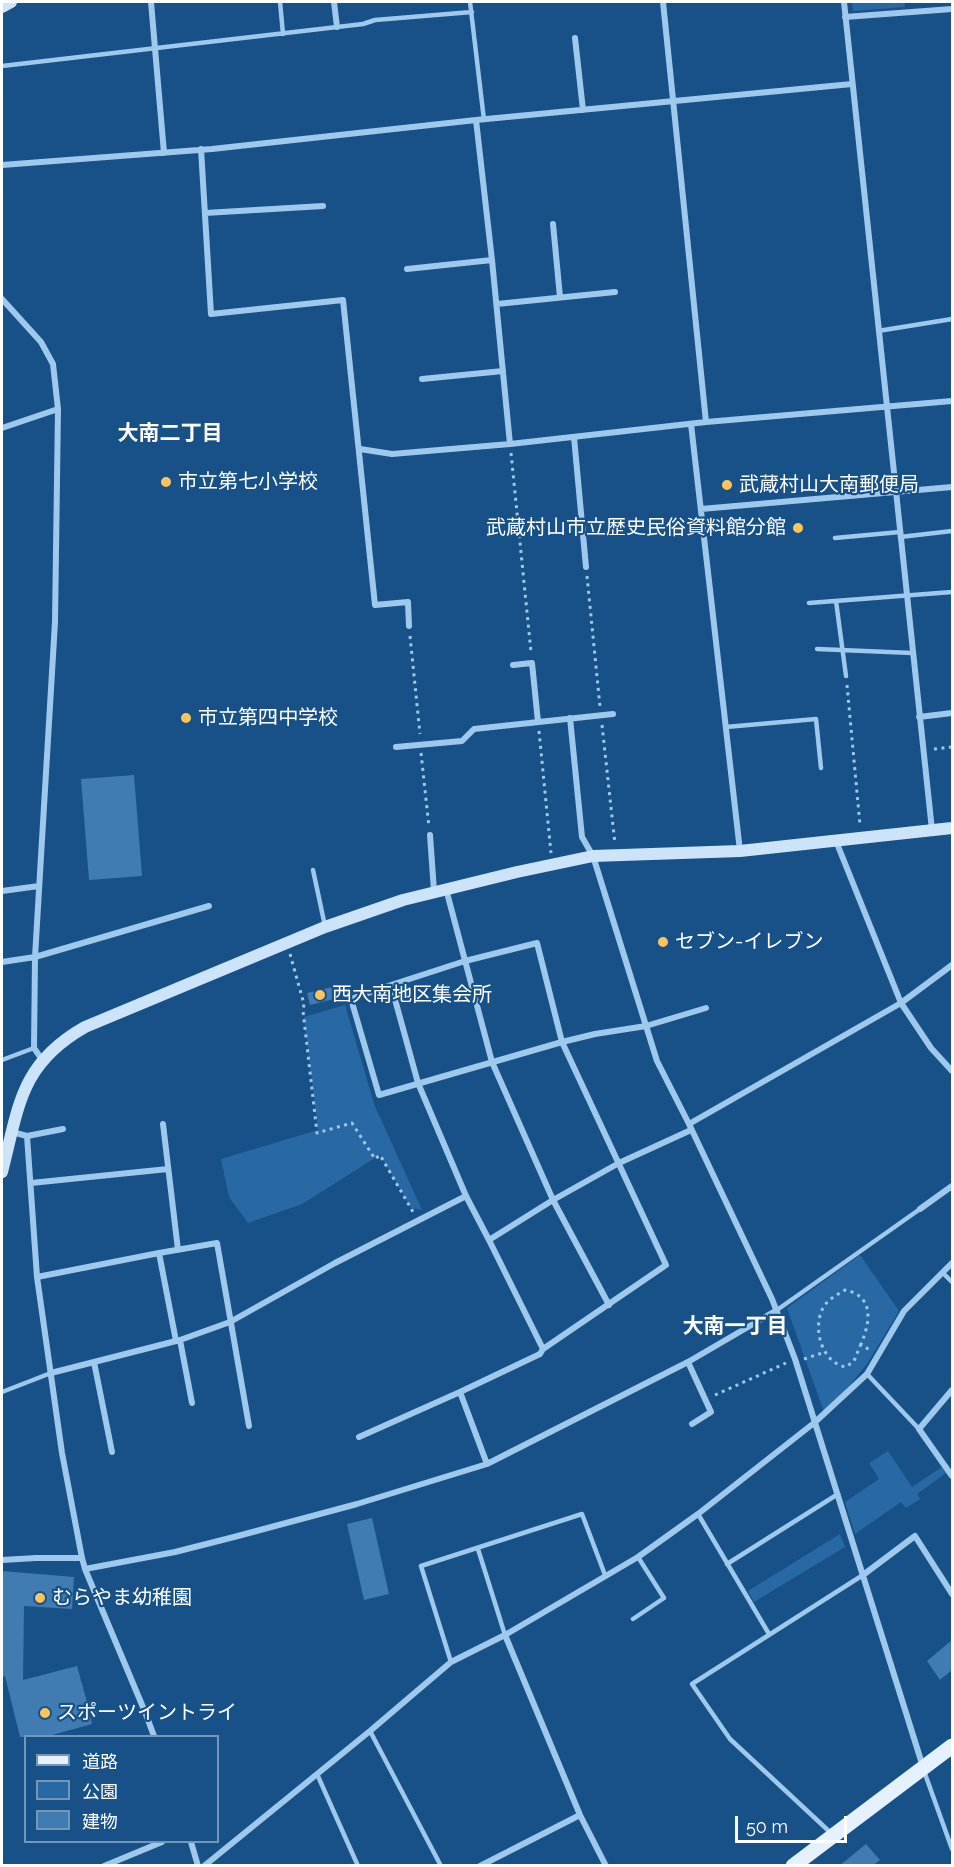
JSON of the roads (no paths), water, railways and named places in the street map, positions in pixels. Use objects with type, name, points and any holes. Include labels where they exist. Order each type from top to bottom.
[{"type":"main road","points":[[793,1866],[952,1746]]},
{"type":"street","points":[[2,7],[11,2]]},
{"type":"street","points":[[150,2],[164,153]]},
{"type":"street","points":[[334,2],[337,27]]},
{"type":"street","points":[[663,2],[706,422]]},
{"type":"street","points":[[843,2],[932,831]]},
{"type":"street","points":[[845,17],[952,9]]},
{"type":"street","points":[[575,38],[583,111]]},
{"type":"street","points":[[2,165],[164,153],[852,84]]},
{"type":"street","points":[[480,120],[510,444]]},
{"type":"street","points":[[201,149],[210,314],[343,300],[375,605],[408,602],[410,626]]},
{"type":"street","points":[[205,213],[323,206]]},
{"type":"street","points":[[553,224],[560,297]]},
{"type":"street","points":[[407,269],[492,260]]},
{"type":"street","points":[[497,304],[615,292]]},
{"type":"street","points":[[2,299],[41,342],[53,364],[58,409],[55,622],[35,957],[34,1048],[43,1061]]},
{"type":"street","points":[[2,309],[13,311]]},
{"type":"street","points":[[422,379],[503,371]]},
{"type":"street","points":[[360,449],[392,454],[510,444],[706,422],[952,401]]},
{"type":"street","points":[[2,428],[58,409]]},
{"type":"street","points":[[691,424],[740,851]]},
{"type":"street","points":[[574,437],[586,567]]},
{"type":"street","points":[[701,509],[952,487]]},
{"type":"street","points":[[513,665],[532,663],[538,722]]},
{"type":"street","points":[[920,717],[952,713]]},
{"type":"street","points":[[396,747],[462,741],[474,729],[613,714]]},
{"type":"street","points":[[570,718],[582,837],[593,856],[657,1061],[777,1310],[796,1361],[924,1769]]},
{"type":"street","points":[[2,1172],[22,1094],[43,1061],[60,1044],[85,1027],[326,927],[403,900],[440,890],[593,856],[740,851],[952,828]]},
{"type":"street","points":[[430,835],[440,890],[465,961],[492,1062],[553,1200],[609,1305]]},
{"type":"street","points":[[836,841],[902,1003],[931,1048],[952,1071]]},
{"type":"street","points":[[2,891],[39,886]]},
{"type":"street","points":[[2,962],[35,957],[209,906]]},
{"type":"street","points":[[359,1437],[540,1354],[543,1349],[666,1265],[562,1042],[537,943],[465,961],[351,999],[379,1095],[562,1042],[646,1026],[706,1008]]},
{"type":"street","points":[[489,1240],[553,1200],[690,1127],[902,1003],[952,965]]},
{"type":"street","points":[[391,985],[417,1083],[466,1196],[543,1349]]},
{"type":"street","points":[[163,1124],[178,1250]]},
{"type":"street","points":[[11,1131],[27,1136],[63,1129]]},
{"type":"street","points":[[27,1136],[37,1277],[62,1452],[82,1558],[153,1735]]},
{"type":"street","points":[[31,1183],[168,1169]]},
{"type":"street","points":[[920,1209],[952,1186]]},
{"type":"street","points":[[51,1373],[178,1340],[230,1322],[335,1263],[466,1196]]},
{"type":"street","points":[[37,1277],[217,1243],[249,1426]]},
{"type":"street","points":[[159,1253],[192,1403]]},
{"type":"street","points":[[204,1866],[451,1662],[504,1635],[638,1557],[698,1514],[814,1423],[867,1374],[904,1311],[952,1263]]},
{"type":"street","points":[[85,1569],[175,1552],[234,1537],[357,1504],[487,1464],[688,1362],[777,1310]]},
{"type":"street","points":[[94,1362],[112,1452]]},
{"type":"street","points":[[688,1362],[711,1412],[692,1424]]},
{"type":"street","points":[[952,1390],[919,1429],[952,1476]]},
{"type":"street","points":[[460,1392],[487,1464]]},
{"type":"street","points":[[862,1575],[915,1536],[952,1594]]},
{"type":"street","points":[[2,1560],[82,1558]]},
{"type":"street","points":[[504,1635],[580,1815],[606,1866]]},
{"type":"street","points":[[480,1866],[580,1815]]},
{"type":"street","points":[[104,1866],[160,1843]]},
{"type":"street","points":[[191,1843],[198,1866]]},
{"type":"lane","points":[[280,2],[284,34]]},
{"type":"lane","points":[[470,2],[480,120]]},
{"type":"lane","points":[[2,66],[284,34],[363,24],[375,20],[471,12]]},
{"type":"lane","points":[[878,331],[952,319]]},
{"type":"lane","points":[[835,538],[952,531]]},
{"type":"lane","points":[[809,603],[952,592]]},
{"type":"lane","points":[[836,601],[846,676]]},
{"type":"lane","points":[[817,649],[912,652]]},
{"type":"lane","points":[[726,727],[816,719],[821,768]]},
{"type":"lane","points":[[313,870],[326,927]]},
{"type":"lane","points":[[2,1060],[34,1048]]},
{"type":"lane","points":[[777,1310],[920,1209]]},
{"type":"lane","points":[[943,1273],[952,1282]]},
{"type":"lane","points":[[2,1392],[51,1373]]},
{"type":"lane","points":[[867,1374],[919,1429]]},
{"type":"lane","points":[[727,1564],[838,1494]]},
{"type":"lane","points":[[451,1662],[421,1566],[582,1514],[605,1575]]},
{"type":"lane","points":[[698,1514],[770,1634]]},
{"type":"lane","points":[[478,1549],[504,1635]]},
{"type":"lane","points":[[633,1619],[664,1598],[638,1557]]},
{"type":"lane","points":[[833,1835],[730,1739],[692,1684],[862,1575]]},
{"type":"lane","points":[[370,1731],[441,1866]]},
{"type":"lane","points":[[924,1769],[952,1849]]},
{"type":"lane","points":[[317,1774],[358,1866]]},
{"type":"place","name":"市立第七小学校","points":[[166,482]]},
{"type":"place","name":"武蔵村山大南郵便局","points":[[727,485]]},
{"type":"place","name":"武蔵村山市立歴史民俗資料館分館","points":[[798,528]]},
{"type":"place","name":"市立第四中学校","points":[[186,718]]},
{"type":"place","name":"セブン-イレブン","points":[[663,942]]},
{"type":"place","name":"西大南地区集会所","points":[[320,995]]},
{"type":"place","name":"むらやま幼稚園","points":[[40,1598]]},
{"type":"place","name":"スポーツイントライ","points":[[45,1713]]},
{"type":"district","name":"大南二丁目","points":[[170,434]]},
{"type":"district","name":"大南一丁目","points":[[735,1327]]}]
